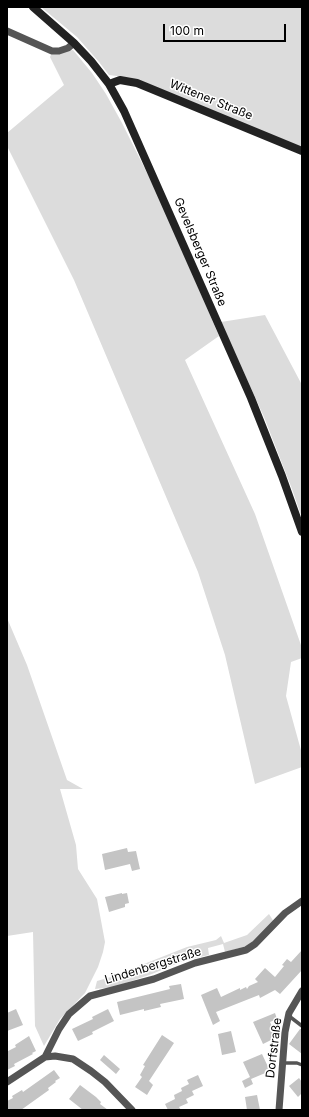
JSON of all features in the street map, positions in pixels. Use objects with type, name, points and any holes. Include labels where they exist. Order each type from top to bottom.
[{"type":"main road","name":"Gevelsberger Straße","points":[[34,7],[74,43],[91,61],[109,84],[124,111],[251,398],[282,476],[302,532]]},
{"type":"main road","name":"Wittener Straße","points":[[109,84],[120,80],[137,83],[302,151]]},
{"type":"street","points":[[7,31],[52,51],[68,48],[74,43]]},
{"type":"street","name":"Lindenbergstraße","points":[[45,1057],[59,1029],[69,1014],[90,996],[154,979],[195,963],[246,950],[256,944],[285,913],[302,901]]},
{"type":"street","name":"Dorfstraße","points":[[279,1110],[285,1032],[289,1016],[302,991]]},
{"type":"street","points":[[7,1082],[45,1057],[55,1056],[72,1059],[105,1082],[132,1110]]},
{"type":"lane","points":[[289,1016],[302,1026]]},
{"type":"lane","points":[[282,1063],[297,1062],[302,1064]]},
{"type":"shaded area","points":[[41,7],[302,7],[302,148],[132,78],[109,75],[77,37]]},
{"type":"shaded area","points":[[73,50],[92,73],[106,94],[122,123],[157,193],[219,336],[185,360],[255,514],[302,648],[302,658],[291,662],[286,696],[302,754],[302,767],[255,784],[225,655],[198,572],[74,280],[7,146],[7,133],[64,85],[50,57],[52,53]]},
{"type":"shaded area","points":[[265,315],[302,385],[302,518],[264,417],[221,322]]},
{"type":"shaded area","points":[[7,618],[27,665],[67,780],[83,789],[60,789],[76,845],[78,869],[97,899],[105,942],[98,967],[85,993],[60,1019],[44,1046],[35,1026],[33,932],[7,936]]},
{"type":"shaded area","points":[[269,914],[274,922],[247,946],[225,952],[223,944],[208,948],[209,955],[183,961],[152,974],[114,987],[95,989],[97,981],[111,977],[187,947],[216,940],[221,936],[224,943],[247,935]]},
{"type":"building","points":[[127,848],[128,852],[136,851],[140,869],[132,871],[130,864],[105,870],[102,854]]},
{"type":"building","points":[[127,893],[129,903],[125,904],[125,907],[109,912],[105,897]]},
{"type":"building","points":[[302,950],[302,970],[280,994],[275,990],[260,998],[259,995],[216,1012],[220,1021],[213,1025],[201,995],[217,988],[221,997],[240,988],[240,990],[246,987],[247,989],[249,986],[258,982],[255,979],[265,968],[275,977],[284,966],[282,965],[287,959],[291,962]]},
{"type":"building","points":[[181,984],[184,999],[160,1004],[161,1007],[144,1011],[144,1009],[120,1015],[117,1002],[170,989],[169,986]]},
{"type":"building","points":[[16,1009],[23,1025],[7,1031],[7,1013]]},
{"type":"building","points":[[108,1009],[114,1021],[78,1041],[72,1029],[93,1019],[92,1017]]},
{"type":"building","points":[[275,1013],[277,1019],[270,1022],[277,1037],[263,1044],[253,1022]]},
{"type":"building","points":[[300,1029],[302,1029],[302,1054],[289,1044]]},
{"type":"building","points":[[231,1031],[236,1052],[222,1055],[218,1034]]},
{"type":"building","points":[[162,1035],[174,1043],[149,1081],[153,1085],[147,1095],[135,1087],[142,1077],[140,1075],[145,1066],[143,1065]]},
{"type":"building","points":[[29,1036],[36,1051],[7,1070],[7,1049],[8,1051],[16,1047],[15,1045]]},
{"type":"building","points":[[262,1054],[270,1071],[251,1079],[253,1084],[245,1088],[242,1081],[250,1077],[243,1062]]},
{"type":"building","points":[[104,1055],[120,1069],[116,1074],[100,1060]]},
{"type":"building","points":[[54,1070],[60,1078],[48,1088],[49,1090],[21,1110],[7,1110],[7,1101],[13,1098],[12,1096],[22,1090],[23,1092]]},
{"type":"building","points":[[198,1075],[203,1086],[192,1091],[194,1095],[186,1099],[188,1103],[179,1107],[181,1110],[168,1110],[165,1104],[175,1099],[174,1095],[182,1091],[181,1088],[189,1084],[187,1080]]},
{"type":"building","points":[[299,1078],[302,1082],[302,1093],[298,1097],[289,1086]]},
{"type":"building","points":[[80,1085],[96,1097],[101,1102],[100,1104],[108,1110],[83,1110],[69,1099]]},
{"type":"building","points":[[257,1095],[260,1110],[247,1110],[245,1097]]}]
